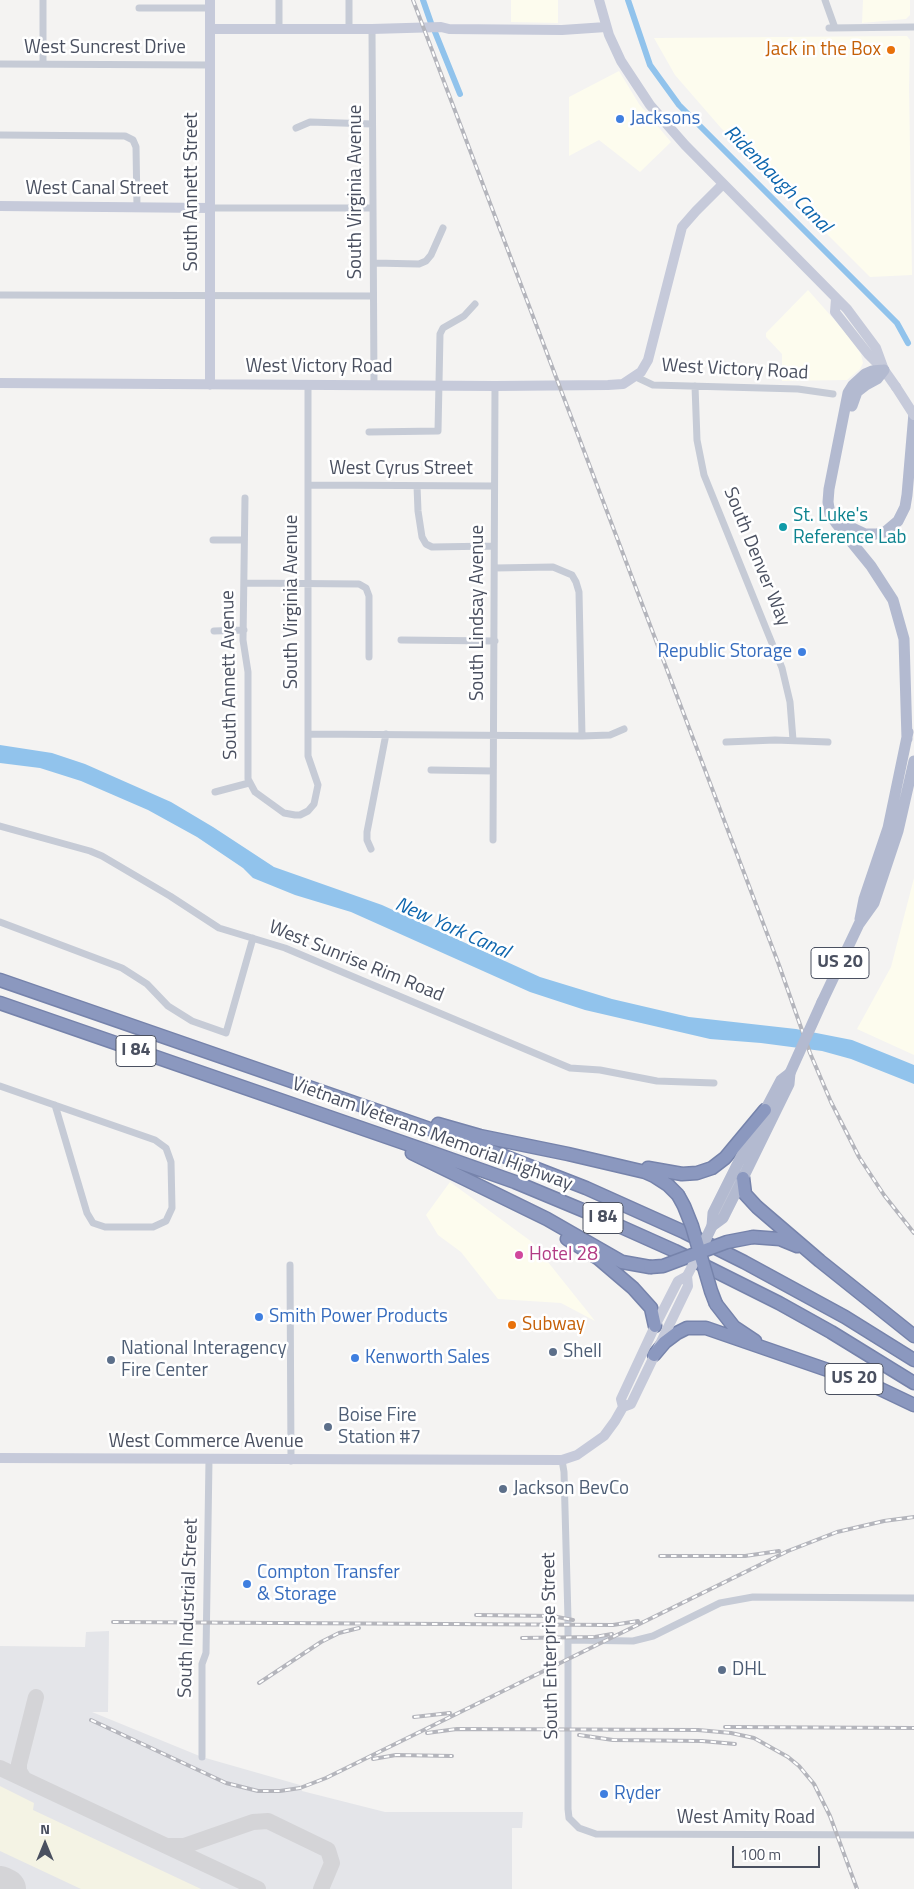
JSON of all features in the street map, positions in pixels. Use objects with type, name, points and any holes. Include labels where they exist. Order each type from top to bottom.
[{"type":"highway","name":"Vietnam Veterans Memorial Highway","points":[[0,980],[513,1159],[610,1198],[684,1232],[774,1278],[870,1331],[914,1360]]},
{"type":"highway","name":"Vietnam Veterans Memorial Highway","points":[[0,1003],[515,1182],[599,1216],[779,1303],[831,1332],[914,1383]]},
{"type":"highway","points":[[216,1054],[472,1134],[568,1154],[682,1174],[697,1173],[712,1168],[725,1158],[765,1110]]},
{"type":"highway","points":[[273,1098],[414,1154],[547,1219],[622,1262],[650,1267],[663,1266],[700,1251],[743,1238],[753,1237],[780,1239],[796,1245],[820,1261]]},
{"type":"highway","points":[[568,1154],[654,1176],[668,1185],[678,1195],[700,1251]]},
{"type":"highway","points":[[743,1178],[745,1194],[749,1199],[820,1261],[914,1336]]},
{"type":"highway","points":[[495,1194],[611,1268],[648,1303],[653,1314],[655,1326]]},
{"type":"highway","name":"US 20","points":[[700,1251],[710,1292],[716,1304],[725,1317],[744,1334],[791,1358],[874,1386],[914,1406]]},
{"type":"highway","points":[[654,1355],[665,1342],[677,1333],[687,1328],[696,1327],[706,1328],[791,1358]]},
{"type":"main road","points":[[884,370],[877,379],[866,385],[854,396],[835,492],[835,502],[840,519],[846,525],[865,534],[876,534],[885,532],[892,527],[902,515],[907,495],[914,414]]},
{"type":"main road","points":[[884,370],[865,374],[853,385],[848,394],[828,502],[830,514],[871,566],[893,600],[904,639],[907,739]]},
{"type":"main road","name":"US 20","points":[[859,924],[864,899],[888,828],[907,739],[914,680]]},
{"type":"main road","name":"US 20","points":[[743,1178],[789,1084],[790,1073],[859,924],[874,903],[898,831],[914,761]]},
{"type":"main road","points":[[898,831],[914,794]]},
{"type":"main road","name":"US 20","points":[[712,1226],[713,1213],[765,1110],[781,1080],[790,1073]]},
{"type":"main road","points":[[700,1251],[712,1226],[723,1218],[743,1178]]},
{"type":"street","points":[[43,0],[43,64]]},
{"type":"street","points":[[279,0],[279,29]]},
{"type":"street","points":[[349,0],[349,29]]},
{"type":"street","points":[[599,0],[606,27],[621,61],[650,105],[676,136],[847,309],[876,348],[884,370],[914,414]]},
{"type":"street","points":[[825,0],[832,28],[914,27]]},
{"type":"street","points":[[139,8],[210,4]]},
{"type":"street","name":"South Annett Street","points":[[210,4],[210,384]]},
{"type":"street","points":[[210,29],[441,27],[449,29],[562,30],[606,27]]},
{"type":"street","name":"South Virginia Avenue","points":[[372,29],[374,385]]},
{"type":"street","name":"West Suncrest Drive","points":[[0,64],[210,65]]},
{"type":"street","points":[[296,128],[310,122],[372,124]]},
{"type":"street","points":[[0,135],[125,136],[133,140],[136,147],[136,207]]},
{"type":"street","name":"West Victory Road","points":[[0,383],[495,386],[608,386],[623,384],[636,377],[648,360],[682,227],[696,210],[723,184]]},
{"type":"street","name":"West Canal Street","points":[[0,206],[373,208]]},
{"type":"street","points":[[374,264],[419,264],[426,261],[431,255],[443,228]]},
{"type":"street","points":[[0,295],[373,296]]},
{"type":"street","points":[[369,432],[438,431],[438,341],[440,334],[443,328],[464,316],[475,304]]},
{"type":"street","name":"West Victory Road","points":[[636,377],[653,385],[798,389],[833,394]]},
{"type":"street","name":"South Virginia Avenue","points":[[306,813],[314,804],[318,785],[317,776],[308,756],[308,385]]},
{"type":"street","name":"South Lindsay Avenue","points":[[493,840],[495,568],[493,486],[495,386]]},
{"type":"street","name":"South Denver Way","points":[[694,386],[697,440],[704,476],[782,668],[790,702],[793,740]]},
{"type":"street","name":"West Cyrus Street","points":[[308,485],[493,486]]},
{"type":"street","points":[[417,486],[422,537],[426,544],[432,547],[494,546]]},
{"type":"street","name":"South Annett Avenue","points":[[245,498],[244,630],[248,672],[249,783],[255,792],[284,813],[295,816],[306,813]]},
{"type":"street","points":[[213,540],[244,540]]},
{"type":"street","points":[[495,568],[553,567],[572,575],[579,592],[582,736]]},
{"type":"street","points":[[244,583],[359,584],[366,588],[369,596],[369,657]]},
{"type":"street","points":[[214,630],[244,630]]},
{"type":"street","points":[[401,640],[494,641]]},
{"type":"street","points":[[308,734],[582,736],[610,735],[624,729]]},
{"type":"street","points":[[371,850],[367,840],[367,832],[386,734]]},
{"type":"street","points":[[726,742],[793,740],[828,742]]},
{"type":"street","points":[[431,770],[493,771]]},
{"type":"street","points":[[215,792],[249,783]]},
{"type":"street","name":"West Sunrise Rim Road","points":[[0,826],[102,856],[170,896],[219,928],[285,948],[570,1068],[600,1070],[657,1081],[714,1083]]},
{"type":"street","points":[[0,922],[122,968],[146,984],[168,1006],[192,1021],[226,1033],[253,938]]},
{"type":"street","points":[[0,1086],[55,1105],[155,1140],[166,1148],[171,1162],[172,1208],[166,1221],[153,1227],[105,1227],[92,1222],[87,1213],[55,1105]]},
{"type":"street","points":[[562,1460],[577,1455],[604,1436],[616,1422],[623,1407],[621,1399],[655,1326],[678,1282],[687,1276],[700,1251]]},
{"type":"street","points":[[290,1265],[291,1461]]},
{"type":"street","points":[[623,1407],[631,1404],[688,1286],[687,1276]]},
{"type":"street","name":"West Commerce Avenue","points":[[0,1458],[291,1461],[562,1460]]},
{"type":"street","name":"South Industrial Street","points":[[202,1756],[202,1664],[206,1653],[209,1460]]},
{"type":"street","name":"South Enterprise Street","points":[[562,1460],[564,1472],[568,1640],[568,1809],[570,1818],[579,1828]]},
{"type":"street","points":[[568,1640],[633,1641],[653,1636],[720,1603],[753,1597],[914,1598]]},
{"type":"street","name":"West Amity Road","points":[[579,1828],[596,1834],[914,1835]]},
{"type":"shaded area","points":[[511,0],[558,0],[558,23],[511,22]]},
{"type":"shaded area","points":[[863,0],[910,0],[910,15],[906,19],[862,23]]},
{"type":"shaded area","points":[[907,36],[910,40],[912,275],[870,277],[721,128],[675,75],[654,38]]},
{"type":"shaded area","points":[[619,71],[639,104],[671,142],[640,172],[599,140],[569,156],[569,97]]},
{"type":"shaded area","points":[[808,290],[846,333],[861,354],[863,363],[860,369],[847,380],[782,381],[782,354],[766,337],[766,333]]},
{"type":"shaded area","points":[[914,878],[914,1055],[857,1029],[891,967]]},
{"type":"shaded area","points":[[450,1182],[532,1242],[595,1321],[561,1303],[498,1299],[461,1252],[438,1235],[426,1215]]},
{"type":"shaded area","points":[[109,1631],[108,1712],[92,1712],[202,1757],[300,1785],[302,1791],[385,1812],[523,1812],[522,1828],[512,1828],[512,1889],[0,1889],[0,1646],[85,1647],[86,1632]]},
{"type":"sand","points":[[0,1786],[34,1803],[33,1810],[201,1889],[81,1889],[0,1851]]},
{"type":"water","points":[[0,745],[52,753],[85,764],[171,802],[274,867],[382,905],[540,977],[612,999],[689,1017],[796,1029],[852,1040],[914,1065],[914,1084],[851,1059],[822,1051],[710,1039],[585,1010],[530,992],[351,912],[295,895],[253,878],[243,868],[197,837],[148,810],[81,781],[40,768],[0,763]]},
{"type":"waterway","points":[[423,0],[431,23]]},
{"type":"waterway","name":"Ridenbaugh Canal","points":[[628,0],[650,65],[679,105],[897,323],[908,343]]},
{"type":"waterway","points":[[435,32],[460,94]]},
{"type":"taxiway","points":[[24,1779],[19,1771],[19,1764],[36,1697]]},
{"type":"taxiway","points":[[0,1768],[258,1889]]},
{"type":"taxiway","points":[[168,1846],[184,1846],[253,1822],[268,1821],[328,1850],[332,1863],[321,1889]]},
{"type":"runway","points":[[0,1886],[6,1889]]},
{"type":"railway","points":[[413,0],[779,965],[810,1053],[831,1102],[859,1157],[884,1195],[914,1233]]},
{"type":"railway","points":[[91,1720],[226,1783],[258,1791],[280,1791],[300,1788],[326,1778],[788,1551],[837,1532],[884,1521],[914,1517]]},
{"type":"railway","points":[[660,1556],[745,1556],[779,1551]]},
{"type":"railway","points":[[476,1615],[552,1616],[573,1620]]},
{"type":"railway","points":[[113,1622],[613,1625],[638,1621]]},
{"type":"railway","points":[[259,1683],[321,1642],[339,1633],[359,1628]]},
{"type":"railway","points":[[522,1638],[595,1637],[612,1634]]},
{"type":"railway","points":[[414,1717],[450,1713]]},
{"type":"railway","points":[[725,1727],[914,1728]]},
{"type":"railway","points":[[427,1733],[457,1729],[698,1730],[731,1733],[754,1738],[788,1757],[799,1766],[814,1784],[830,1816],[857,1889]]},
{"type":"railway","points":[[579,1735],[613,1740],[702,1741],[735,1744]]},
{"type":"railway","points":[[373,1759],[396,1755],[452,1756]]},
{"type":"place","name":"Jack in the Box","points":[[891,50]]},
{"type":"place","name":"Jacksons","points":[[620,119]]},
{"type":"place","name":"St. Luke's Reference Lab","points":[[783,527]]},
{"type":"place","name":"Republic Storage","points":[[802,652]]},
{"type":"place","name":"Hotel 28","points":[[519,1255]]},
{"type":"place","name":"Smith Power Products","points":[[259,1317]]},
{"type":"place","name":"Subway","points":[[512,1325]]},
{"type":"place","name":"Shell","points":[[553,1352]]},
{"type":"place","name":"Kenworth Sales","points":[[355,1358]]},
{"type":"place","name":"National Interagency Fire Center","points":[[111,1360]]},
{"type":"place","name":"Boise Fire Station #7","points":[[328,1427]]},
{"type":"place","name":"Jackson BevCo","points":[[503,1489]]},
{"type":"place","name":"Compton Transfer & Storage","points":[[247,1584]]},
{"type":"place","name":"DHL","points":[[722,1670]]},
{"type":"place","name":"Ryder","points":[[604,1794]]},
{"type":"water label","name":"New York Canal","points":[[452,929]]}]
